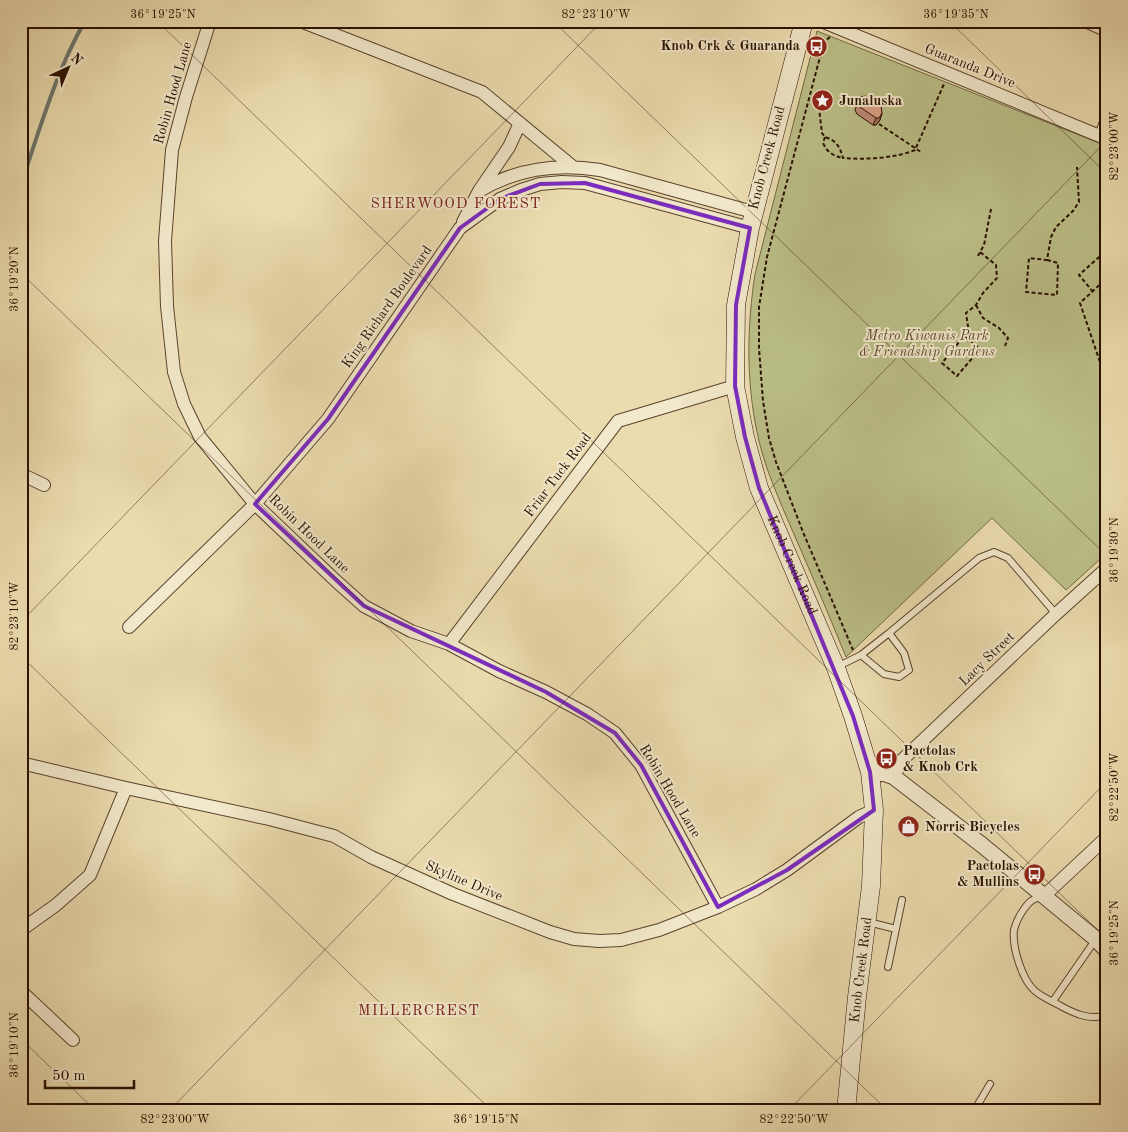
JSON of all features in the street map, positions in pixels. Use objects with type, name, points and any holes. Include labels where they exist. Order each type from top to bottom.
[{"type":"main road","name":"Knob Creek Road","points":[[804,21],[751,220],[736,305],[735,386],[745,437],[759,488],[836,668],[870,772],[874,810],[871,886],[857,997],[846,1111]]},
{"type":"street","name":"Robin Hood Lane","points":[[210,21],[186,97],[172,150],[164,242],[167,306],[174,372],[184,404],[200,437],[256,504],[364,606],[411,631],[450,644],[499,671],[546,692],[587,714],[615,732],[641,765],[718,907]]},
{"type":"street","points":[[300,21],[482,92],[573,168]]},
{"type":"street","name":"Guaranda Drive","points":[[821,21],[1102,137]]},
{"type":"street","points":[[460,228],[479,192],[509,147],[520,123]]},
{"type":"street","points":[[509,147],[521,190]]},
{"type":"street","points":[[479,192],[498,180],[515,174],[549,168],[587,168],[600,170],[751,220]]},
{"type":"street","points":[[585,183],[587,168]]},
{"type":"street","name":"King Richard Boulevard","points":[[129,628],[256,504],[328,420],[460,228],[481,211],[500,199],[521,190],[540,184],[562,182],[585,183],[751,220]]},
{"type":"street","name":"Friar Tuck Road","points":[[450,644],[618,421],[735,386]]},
{"type":"street","points":[[21,474],[44,485]]},
{"type":"street","name":"Lacy Street","points":[[894,778],[901,762],[1107,568]]},
{"type":"street","name":"Skyline Drive","points":[[21,763],[269,819],[334,836],[371,857],[454,894],[550,932],[574,939],[599,941],[621,940],[659,930],[718,907],[756,889],[787,870],[860,817],[874,810]]},
{"type":"street","points":[[870,772],[886,774],[894,778],[982,845],[1107,951]]},
{"type":"street","points":[[21,930],[56,905],[90,875],[126,788]]},
{"type":"street","points":[[1044,896],[1107,838]]},
{"type":"street","points":[[21,991],[73,1040]]},
{"type":"lane","points":[[1078,21],[1107,34]]},
{"type":"lane","points":[[1102,137],[1107,111]]},
{"type":"lane","points":[[836,668],[859,656],[889,633],[979,558],[994,552],[1008,558],[1056,614]]},
{"type":"lane","points":[[859,656],[884,674],[899,677],[908,670],[904,653],[889,633]]},
{"type":"lane","points":[[1044,896],[1035,897],[1030,902],[1017,920],[1014,932],[1017,958],[1024,977],[1034,990],[1073,1013],[1093,1017],[1107,1015]]},
{"type":"lane","points":[[888,967],[902,900]]},
{"type":"lane","points":[[866,922],[896,929]]},
{"type":"lane","points":[[1053,1001],[1096,940]]},
{"type":"lane","points":[[974,1111],[990,1084]]},
{"type":"path","points":[[835,37],[831,37],[824,42],[767,257],[759,307],[759,348],[763,401],[769,438],[776,462],[803,532],[859,656]]},
{"type":"path","points":[[825,137],[823,142],[826,148],[834,156],[843,158],[887,157],[906,154],[915,150],[945,81]]},
{"type":"path","points":[[818,100],[822,133],[840,147],[843,158]]},
{"type":"path","points":[[879,124],[915,150],[921,152]]},
{"type":"path","points":[[1047,260],[1050,237],[1056,227],[1073,211],[1079,202],[1077,167]]},
{"type":"path","points":[[978,256],[984,245],[991,209]]},
{"type":"path","points":[[1093,292],[1080,275],[1107,250]]},
{"type":"path","points":[[970,340],[964,336],[942,363],[957,376],[980,349],[970,340],[966,313],[976,305],[983,293],[998,278],[996,266],[980,252]]},
{"type":"path","points":[[1029,258],[1047,260],[1058,262],[1057,295],[1026,292],[1029,258]]},
{"type":"path","points":[[1102,368],[1080,303],[1107,278]]},
{"type":"path","points":[[976,305],[983,318],[1000,328],[1008,338],[1005,346]]},
{"type":"highlighted area","points":[[585,183],[750,228],[736,305],[735,386],[745,437],[759,488],[853,716],[870,772],[874,810],[787,870],[718,907],[641,765],[615,733],[546,692],[364,606],[255,504],[328,419],[460,228],[500,199],[540,184]]},
{"type":"green space","name":"Metro Kiwanis Park & Friendship Gardens","points":[[817,31],[1107,146],[1107,553],[1066,590],[992,518],[846,657],[768,470],[753,412],[749,373],[750,314],[755,274]]},
{"type":"building","points":[[865,96],[881,106],[882,113],[879,118],[876,118],[857,103],[860,97]]},
{"type":"waterway","points":[[21,184],[57,80],[85,21]]},
{"type":"place","name":"Knob Crk & Guaranda","points":[[816,46]]},
{"type":"place","name":"Junaluska","points":[[823,101]]},
{"type":"place","name":"Pactolas & Knob Crk","points":[[887,759]]},
{"type":"place","name":"Norris Bicycles","points":[[909,827]]},
{"type":"place","name":"Pactolas & Mullins","points":[[1035,874]]},
{"type":"district","name":"SHERWOOD FOREST","points":[[456,204]]},
{"type":"district","name":"MILLERCREST","points":[[419,1011]]}]
